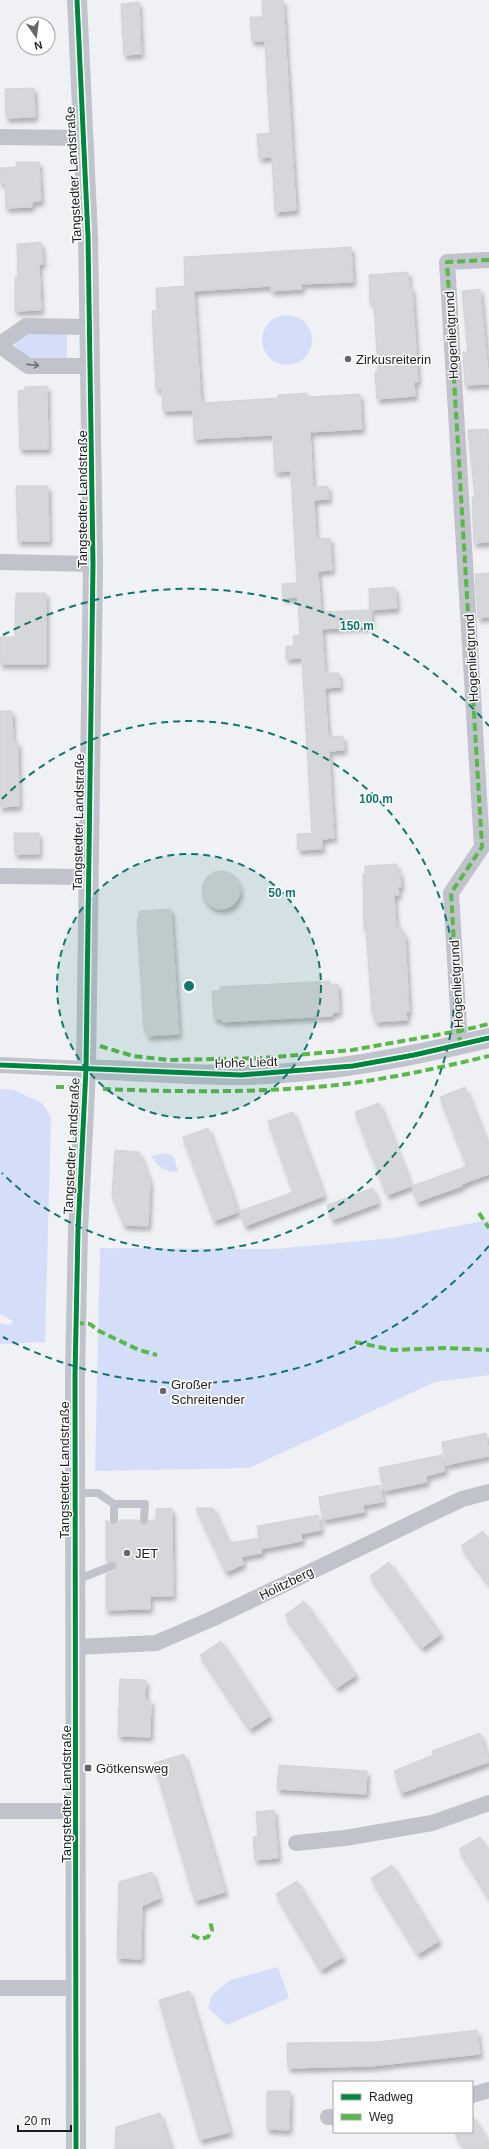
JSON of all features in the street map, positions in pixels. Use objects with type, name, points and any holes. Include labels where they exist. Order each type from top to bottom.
[{"type":"street","name":"Tangstedter Landstraße","points":[[76,2149],[77,1647],[75,1493],[78,1230],[86,1069],[93,564],[90,327],[77,0]]},
{"type":"street","points":[[0,137],[83,138]]},
{"type":"street","name":"Hogenlietgrund","points":[[460,1045],[451,893],[482,847],[447,262],[489,260]]},
{"type":"street","points":[[90,327],[26,326],[0,345],[28,366],[91,366]]},
{"type":"street","points":[[0,562],[93,564]]},
{"type":"street","points":[[0,876],[88,877]]},
{"type":"street","name":"Hohe Liedt","points":[[0,1066],[241,1075],[353,1066],[489,1038]]},
{"type":"street","name":"Holitzberg","points":[[77,1647],[156,1643],[214,1618],[462,1499],[489,1492]]},
{"type":"street","points":[[296,1843],[345,1838],[432,1822],[489,1803]]},
{"type":"street","points":[[0,1811],[77,1811]]},
{"type":"street","points":[[0,1988],[77,1988]]},
{"type":"street","points":[[473,2095],[489,2090]]},
{"type":"lane","points":[[75,1493],[98,1493],[114,1504],[144,1504],[144,1520]]},
{"type":"lane","points":[[114,1504],[114,1520]]},
{"type":"lane","points":[[76,1580],[112,1566]]},
{"type":"shaded area","points":[[282,315],[292,315],[305,322],[312,335],[312,345],[305,358],[292,365],[282,365],[273,361],[266,354],[262,345],[262,335],[266,326],[273,319]]},
{"type":"shaded area","points":[[67,330],[67,362],[30,361],[14,345],[26,331]]},
{"type":"shaded area","points":[[0,1089],[14,1090],[42,1103],[51,1117],[45,1342],[0,1344],[0,1323],[10,1325],[13,1321],[0,1314]]},
{"type":"shaded area","points":[[166,1153],[174,1157],[178,1172],[169,1171],[162,1168],[151,1156]]},
{"type":"shaded area","points":[[489,1220],[489,1375],[435,1382],[249,1468],[95,1471],[100,1248],[274,1249],[394,1238]]},
{"type":"shaded area","points":[[278,1967],[289,1998],[227,2025],[208,2008],[212,1995],[230,1980]]},
{"type":"building","points":[[262,0],[283,0],[296,210],[275,212],[272,157],[259,158],[257,134],[270,133],[265,41],[252,41],[250,17],[263,17]]},
{"type":"building","points":[[139,2],[141,54],[124,55],[121,4]]},
{"type":"building","points":[[34,88],[35,117],[6,118],[5,89]]},
{"type":"building","points":[[16,162],[39,162],[41,201],[32,202],[32,207],[6,208],[5,183],[0,183],[0,168],[16,167]]},
{"type":"building","points":[[41,242],[43,264],[39,264],[41,310],[15,311],[15,277],[18,277],[17,244]]},
{"type":"building","points":[[351,247],[353,282],[301,284],[302,289],[271,291],[271,286],[194,291],[201,403],[278,398],[278,395],[307,393],[307,397],[360,394],[362,429],[310,432],[313,487],[328,486],[329,499],[314,500],[316,539],[330,538],[332,570],[318,571],[321,612],[370,610],[369,589],[395,587],[397,608],[371,610],[371,626],[322,629],[325,673],[339,673],[340,687],[325,688],[328,737],[343,736],[344,750],[329,751],[334,838],[322,839],[322,849],[298,850],[297,834],[312,833],[302,658],[286,659],[286,646],[294,646],[293,636],[300,635],[298,597],[283,598],[282,584],[297,583],[291,471],[275,472],[273,435],[194,439],[193,410],[163,411],[162,389],[156,389],[152,311],[157,310],[156,288],[185,286],[184,257]]},
{"type":"building","points":[[408,272],[409,288],[412,288],[418,382],[414,382],[415,396],[377,399],[375,372],[378,371],[374,303],[370,303],[369,275]]},
{"type":"building","points":[[480,289],[489,384],[465,385],[463,352],[468,352],[462,291]]},
{"type":"building","points":[[47,386],[48,449],[20,449],[18,391],[25,390],[25,387]]},
{"type":"building","points":[[488,429],[489,542],[474,543],[472,497],[475,497],[468,430]]},
{"type":"building","points":[[16,486],[48,486],[49,541],[18,541]]},
{"type":"building","points":[[489,573],[489,617],[478,618],[475,574]]},
{"type":"building","points":[[16,593],[46,593],[46,664],[0,664],[0,637],[15,637]]},
{"type":"building","points":[[0,711],[12,711],[13,742],[18,742],[19,806],[0,807]]},
{"type":"building","points":[[14,833],[39,833],[39,854],[15,854]]},
{"type":"building","points":[[397,864],[397,872],[400,872],[401,887],[398,887],[399,895],[394,895],[396,927],[401,927],[401,934],[405,934],[409,1012],[406,1012],[407,1020],[375,1022],[374,1014],[372,1014],[366,929],[364,929],[363,874],[365,874],[365,866]]},
{"type":"building","points":[[217,871],[225,871],[235,876],[239,883],[239,897],[235,904],[225,909],[217,909],[207,904],[205,901],[202,894],[202,886],[207,876],[210,874]]},
{"type":"building","points":[[171,909],[179,1034],[147,1036],[147,1029],[144,1029],[137,919],[139,919],[139,911]]},
{"type":"building","points":[[330,981],[330,985],[338,984],[339,1012],[332,1013],[332,1016],[222,1022],[221,1019],[214,1019],[212,991],[220,991],[220,987]]},
{"type":"building","points":[[465,1087],[489,1148],[489,1174],[462,1184],[462,1186],[417,1202],[412,1186],[467,1166],[440,1097]]},
{"type":"building","points":[[379,1103],[411,1186],[387,1195],[355,1112]]},
{"type":"building","points":[[293,1112],[324,1196],[245,1226],[240,1211],[293,1192],[268,1121]]},
{"type":"building","points":[[208,1128],[238,1212],[214,1221],[183,1137]]},
{"type":"building","points":[[115,1150],[139,1152],[150,1182],[148,1226],[124,1225],[112,1195]]},
{"type":"building","points":[[373,1188],[378,1203],[332,1220],[327,1205]]},
{"type":"building","points":[[486,1433],[489,1456],[446,1465],[442,1442]]},
{"type":"building","points":[[442,1455],[445,1471],[426,1476],[427,1482],[384,1491],[379,1468]]},
{"type":"building","points":[[380,1485],[383,1502],[363,1505],[364,1512],[323,1520],[319,1497]]},
{"type":"building","points":[[172,1508],[173,1596],[150,1596],[150,1609],[106,1610],[106,1574],[114,1571],[117,1566],[113,1561],[106,1562],[106,1520],[114,1525],[117,1525],[120,1520],[139,1520],[141,1524],[144,1525],[150,1520],[156,1520],[156,1509]]},
{"type":"building","points":[[196,1508],[213,1508],[229,1543],[259,1538],[262,1553],[241,1557],[244,1564],[226,1572]]},
{"type":"building","points":[[318,1515],[321,1530],[301,1534],[302,1541],[261,1549],[257,1526]]},
{"type":"building","points":[[483,1531],[489,1540],[489,1584],[461,1546]]},
{"type":"building","points":[[389,1562],[441,1634],[422,1648],[370,1576]]},
{"type":"building","points":[[304,1601],[356,1675],[337,1688],[285,1615]]},
{"type":"building","points":[[221,1641],[270,1716],[250,1729],[200,1655]]},
{"type":"building","points":[[120,1679],[146,1680],[145,1700],[151,1700],[150,1737],[118,1736]]},
{"type":"building","points":[[480,1733],[489,1762],[401,1793],[394,1771],[433,1755],[432,1751]]},
{"type":"building","points":[[184,1754],[225,1892],[195,1901],[154,1763]]},
{"type":"building","points":[[279,1765],[367,1771],[366,1794],[277,1789]]},
{"type":"building","points":[[274,1810],[278,1858],[255,1860],[253,1837],[258,1836],[256,1812]]},
{"type":"building","points":[[480,1837],[489,1851],[489,1898],[459,1849]]},
{"type":"building","points":[[392,1865],[439,1941],[418,1954],[371,1878]]},
{"type":"building","points":[[152,1872],[160,1898],[142,1906],[141,1959],[117,1958],[119,1882]]},
{"type":"building","points":[[297,1881],[343,1957],[321,1970],[276,1894]]},
{"type":"building","points":[[189,1991],[230,2132],[200,2140],[159,2000]]},
{"type":"building","points":[[477,2030],[480,2054],[372,2066],[288,2068],[287,2043],[377,2042]]},
{"type":"building","points":[[267,2091],[290,2091],[289,2130],[267,2129]]},
{"type":"building","points":[[160,2113],[171,2149],[115,2149],[116,2127]]},
{"type":"building","points":[[473,2117],[489,2142],[489,2149],[465,2149],[455,2133],[473,2133]]},
{"type":"marked path","points":[[460,1045],[451,893],[482,847],[447,262],[489,260]]},
{"type":"marked path","points":[[100,1046],[133,1056],[169,1060],[264,1058],[352,1050],[459,1031],[489,1024]]},
{"type":"marked path","points":[[103,1089],[220,1091],[308,1088],[356,1083],[432,1069],[489,1056]]},
{"type":"marked path","points":[[56,1087],[70,1087]]},
{"type":"marked path","points":[[479,1213],[489,1228]]},
{"type":"marked path","points":[[76,1323],[90,1324],[99,1331],[139,1350],[157,1355]]},
{"type":"marked path","points":[[355,1342],[393,1350],[446,1348],[489,1350]]},
{"type":"marked path","points":[[192,1935],[200,1939],[208,1937],[212,1930],[210,1921]]},
{"type":"cycle path","points":[[76,2149],[75,1376],[78,1230],[86,1069],[93,564],[88,236],[77,0]]},
{"type":"cycle path","points":[[0,1065],[241,1075],[353,1066],[414,1055],[489,1038]]},
{"type":"place","name":"Zirkusreiterin","points":[[348,359]]},
{"type":"place","name":"Großer Schreitender","points":[[163,1391]]},
{"type":"place","name":"JET","points":[[127,1553]]},
{"type":"place","name":"Götkensweg","points":[[88,1768]]}]
